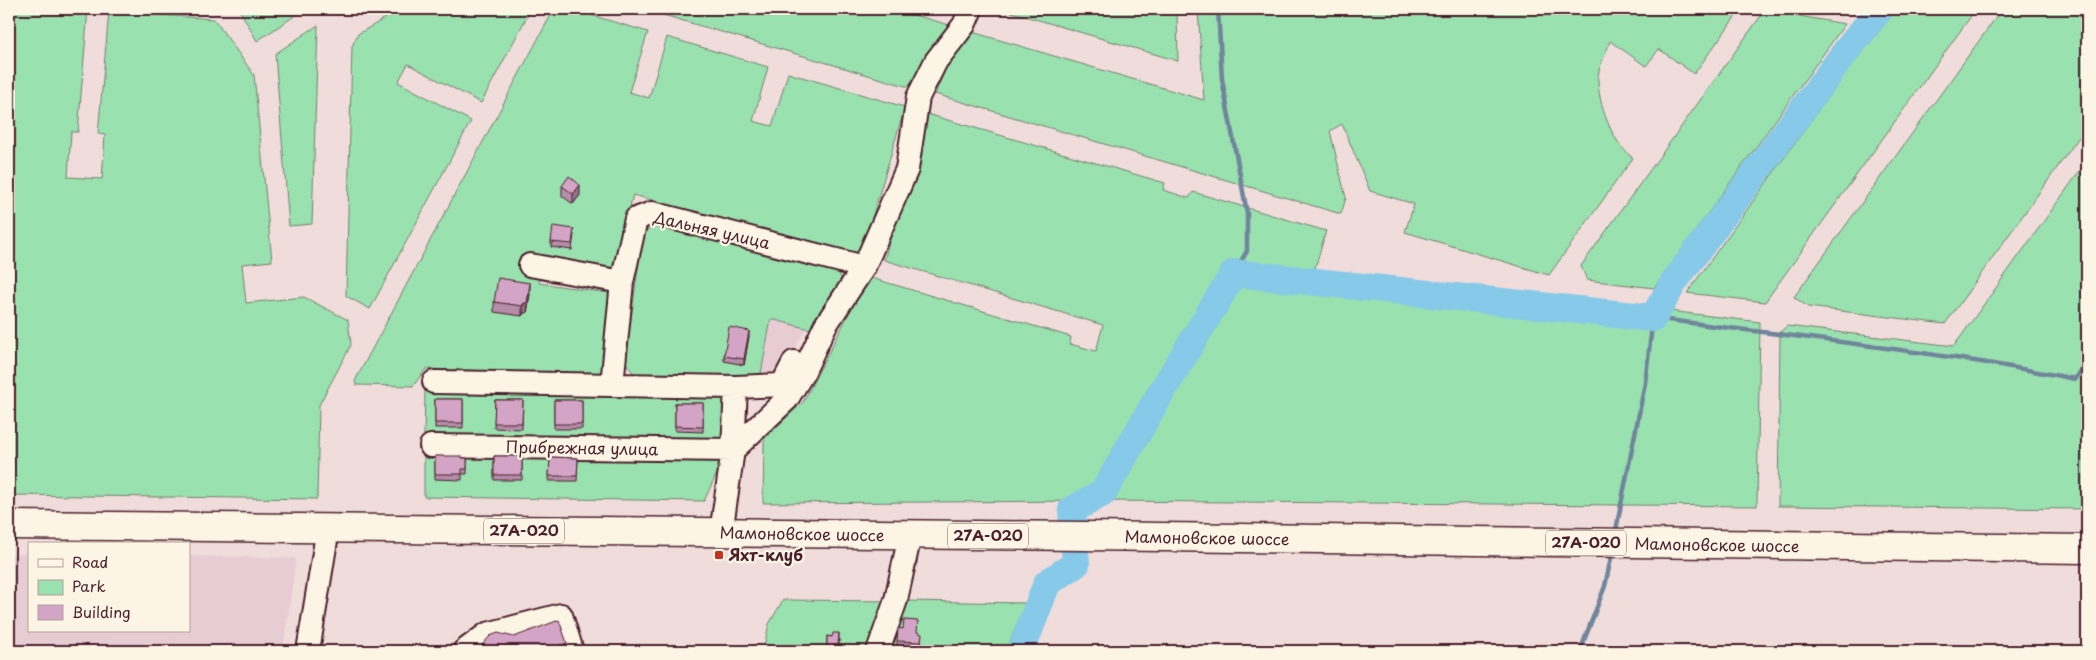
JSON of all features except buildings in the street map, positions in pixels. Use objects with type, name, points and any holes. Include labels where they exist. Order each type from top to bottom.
[{"type":"main road","name":"27А-020","points":[[9,525],[328,528]]},
{"type":"main road","name":"Мамоновское шоссе","points":[[328,528],[2087,549]]},
{"type":"street","points":[[733,450],[787,399],[803,373],[825,326],[864,267],[907,169],[918,98],[936,61],[964,25],[971,9]]},
{"type":"street","name":"Дальняя улица","points":[[612,385],[622,282],[636,219],[652,212],[864,267]]},
{"type":"street","points":[[530,266],[622,282]]},
{"type":"street","points":[[434,382],[736,387],[782,385],[808,337]]},
{"type":"street","points":[[721,533],[733,450],[736,387]]},
{"type":"street","name":"Прибрежная улица","points":[[431,446],[733,450]]},
{"type":"street","points":[[308,651],[328,528]]},
{"type":"street","points":[[878,651],[896,600],[910,535]]},
{"type":"street","points":[[464,651],[487,634],[561,615],[572,651]]},
{"type":"shaded area","points":[[771,319],[806,328],[779,379],[760,379]]},
{"type":"shaded area","points":[[9,554],[28,554],[28,632],[190,632],[190,556],[296,558],[283,651],[9,651]]},
{"type":"green space","points":[[11,9],[88,9],[78,132],[71,132],[68,177],[102,179],[105,135],[98,134],[109,11],[214,19],[254,75],[272,261],[242,264],[246,303],[304,297],[348,320],[351,345],[319,405],[317,499],[9,495],[9,39]]},
{"type":"green space","points":[[239,9],[297,9],[299,13],[257,41]]},
{"type":"green space","points":[[401,9],[531,9],[481,103],[408,64],[398,82],[471,121],[370,309],[346,296],[352,46],[358,34]]},
{"type":"green space","points":[[554,9],[570,9],[648,32],[629,92],[649,98],[667,37],[768,67],[753,121],[772,126],[788,73],[905,107],[868,232],[857,253],[633,195],[623,233],[617,274],[542,263],[539,283],[615,294],[603,374],[426,369],[413,386],[356,385],[355,381]]},
{"type":"green space","points":[[643,9],[893,9],[953,26],[926,92]]},
{"type":"green space","points":[[1001,9],[1167,9],[1177,11],[1178,61]]},
{"type":"green space","points":[[1198,9],[1741,9],[1694,74],[1659,49],[1646,66],[1610,41],[1598,74],[1601,99],[1613,133],[1625,151],[1633,158],[1549,275],[1405,232],[1414,204],[1370,191],[1342,124],[1330,131],[1346,198],[1341,214],[935,94],[962,29],[1204,100]]},
{"type":"green space","points":[[1891,9],[1976,9],[1765,302],[1687,293]]},
{"type":"green space","points":[[2002,9],[2087,9],[2087,126],[1945,324],[1808,307],[1794,297]]},
{"type":"green space","points":[[1765,10],[1845,24],[1654,288],[1587,280],[1581,266]]},
{"type":"green space","points":[[318,25],[312,224],[289,226],[275,54]]},
{"type":"green space","points":[[927,114],[1165,183],[1163,190],[1189,198],[1193,192],[1326,231],[1314,272],[1554,297],[1760,322],[1757,506],[1098,501],[763,503],[764,439],[803,402],[868,277],[1071,337],[1070,344],[1096,351],[1103,325],[884,260]]},
{"type":"green space","points":[[2087,161],[2087,509],[1778,506],[1780,332],[1787,326],[1954,346]]},
{"type":"green space","points":[[659,222],[837,269],[843,282],[817,331],[771,319],[760,379],[635,375],[625,362],[643,233]]},
{"type":"green space","points":[[425,390],[725,398],[727,442],[424,435]]},
{"type":"green space","points":[[424,453],[724,458],[704,501],[424,497]]},
{"type":"green space","points":[[783,600],[893,601],[875,651],[763,651],[769,624]]},
{"type":"green space","points":[[905,601],[1026,603],[1006,651],[887,651]]},
{"type":"waterway","points":[[1218,9],[1222,79],[1247,213],[1247,251],[1234,273]]},
{"type":"waterway","points":[[1021,651],[1047,583],[1076,564],[1072,510],[1103,493],[1156,401],[1234,273],[1653,318],[1674,282],[1843,55],[1880,9]]},
{"type":"waterway","points":[[1616,530],[1645,383],[1653,318],[1918,352],[2075,379],[2087,358]]},
{"type":"waterway","points":[[1580,651],[1605,586],[1611,558]]},
{"type":"place","name":"Яхт-клуб","points":[[719,555]]}]
